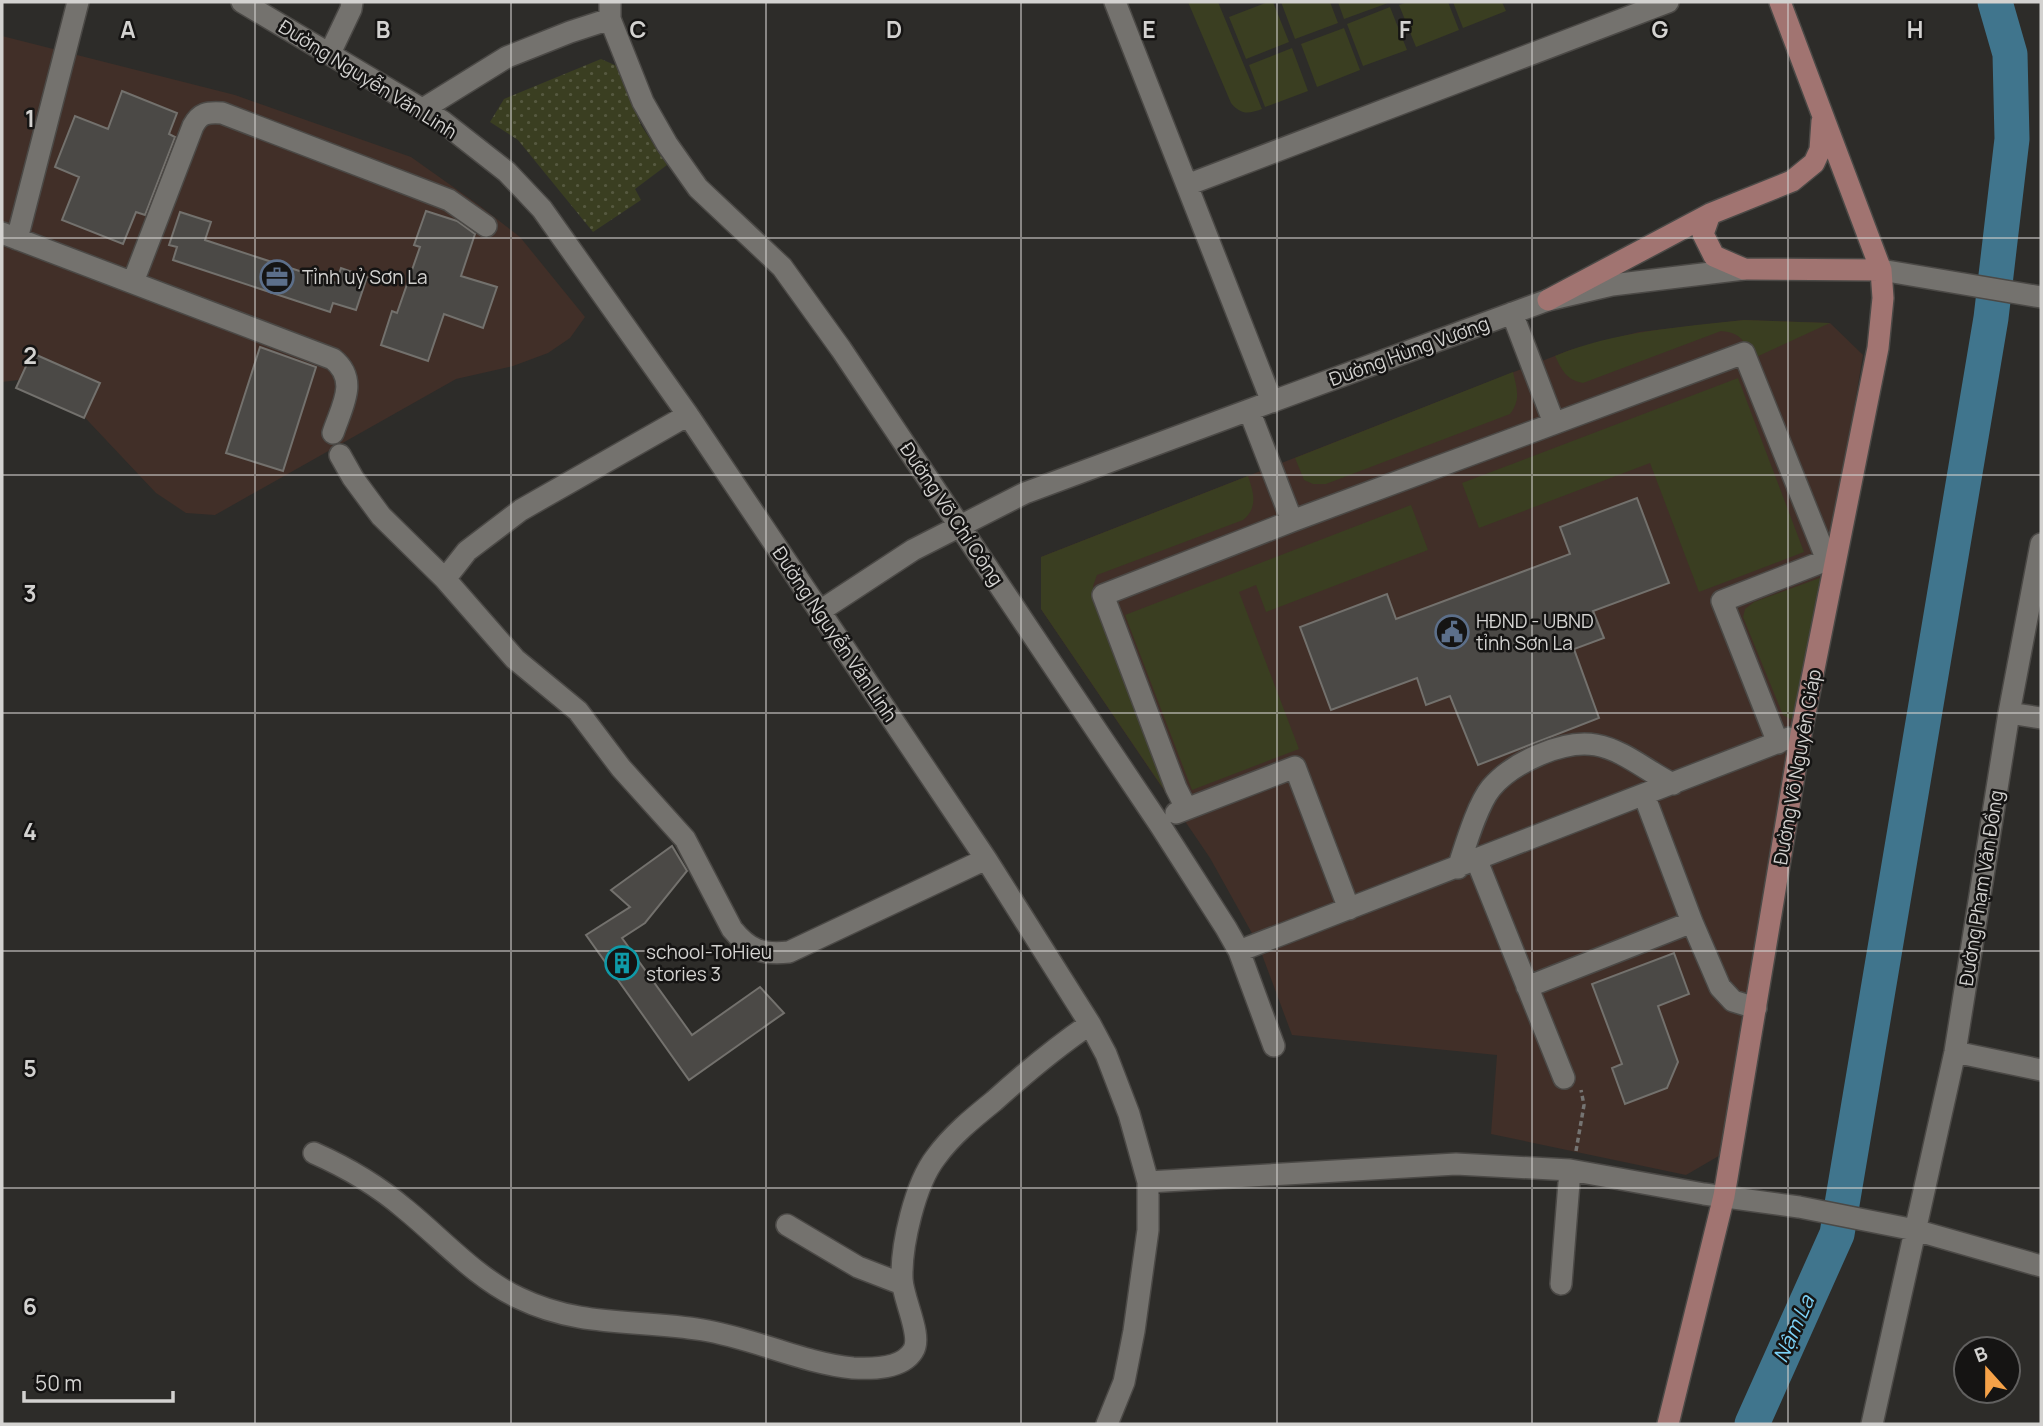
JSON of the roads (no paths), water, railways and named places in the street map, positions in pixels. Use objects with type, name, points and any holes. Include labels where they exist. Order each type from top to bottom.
[{"type":"main road","name":"Đường Võ Nguyên Giáp","points":[[1668,1424],[1724,1196],[1801,734],[1832,561],[1878,348],[1883,298],[1881,270],[1780,2]]},
{"type":"main road","name":"Đường Võ Nguyên Giáp","points":[[1548,300],[1710,214],[1792,181],[1814,163],[1820,150],[1823,116]]},
{"type":"main road","points":[[1710,214],[1703,234],[1714,256],[1744,269]]},
{"type":"main road","name":"Đường Hùng Vương","points":[[1744,269],[1881,270]]},
{"type":"street","points":[[78,2],[9,236],[333,359],[346,373],[348,385],[333,433]]},
{"type":"street","name":"Đường Nguyễn Văn Linh","points":[[242,2],[442,121],[507,172],[542,209],[688,415],[820,611],[986,859],[1090,1024],[1107,1054],[1129,1114],[1148,1182],[1148,1230],[1134,1331],[1124,1382],[1107,1424]]},
{"type":"street","points":[[330,53],[352,2]]},
{"type":"street","points":[[1115,2],[1272,402]]},
{"type":"street","points":[[1186,185],[1668,2]]},
{"type":"street","points":[[424,110],[508,57],[570,32],[610,10]]},
{"type":"street","name":"Đường Võ Chí Công","points":[[610,10],[643,102],[675,155],[698,188],[782,267],[841,349],[1160,825],[1239,951],[1273,1046]]},
{"type":"street","points":[[133,282],[193,126],[199,116],[209,112],[222,113],[449,200],[486,226]]},
{"type":"street","name":"Đường Hùng Vương","points":[[820,611],[913,550],[1025,493],[1249,410],[1548,300],[1612,285],[1744,269]]},
{"type":"street","name":"Đường Hùng Vương","points":[[1881,270],[2041,297]]},
{"type":"street","points":[[1512,313],[1554,423]]},
{"type":"street","points":[[1186,808],[1103,595],[1292,521],[1744,353],[1832,561],[1721,601],[1777,743]]},
{"type":"street","points":[[1249,410],[1292,521]]},
{"type":"street","points":[[445,579],[467,551],[521,510],[688,415]]},
{"type":"street","points":[[340,455],[352,478],[381,516],[445,579],[515,659],[578,711],[621,768],[685,839],[732,929],[751,948],[770,954],[789,952],[986,859]]},
{"type":"street","name":"Đường Phạm Văn Đồng","points":[[1872,1424],[1907,1228],[1955,1052],[2009,713],[2041,544]]},
{"type":"street","points":[[2009,713],[2041,718]]},
{"type":"street","points":[[1239,951],[1801,734]]},
{"type":"street","points":[[1564,1078],[1527,987],[1467,864],[1472,828],[1489,790],[1515,767],[1555,748],[1596,745],[1626,756],[1672,784]]},
{"type":"street","points":[[1160,825],[1178,811],[1295,767],[1349,909]]},
{"type":"street","points":[[1644,795],[1692,922],[1720,987],[1733,1001],[1756,1008]]},
{"type":"street","points":[[1527,987],[1692,922]]},
{"type":"street","points":[[314,1153],[352,1170],[375,1185],[475,1270],[517,1297],[554,1313],[587,1320],[703,1330],[854,1368],[893,1365],[914,1351],[917,1338],[904,1297],[902,1268],[913,1209],[924,1178],[935,1158],[960,1130],[1052,1050],[1090,1024]]},
{"type":"street","points":[[1955,1052],[2041,1070]]},
{"type":"street","points":[[1148,1182],[1456,1164],[1570,1170],[1799,1207],[1907,1228],[2041,1266]]},
{"type":"street","points":[[1561,1284],[1570,1170]]},
{"type":"street","points":[[787,1225],[858,1266],[902,1284]]},
{"type":"waterway","name":"Nậm La","points":[[1752,1424],[1837,1234],[1991,318],[2012,139],[2010,54],[1995,2]]},
{"type":"place","name":"Tỉnh uỷ Sơn La","points":[[277,277]]},
{"type":"place","name":"HĐND - UBND tỉnh Sơn La","points":[[1452,632]]},
{"type":"place","name":"school-ToHieu stories 3","points":[[622,963]]}]
